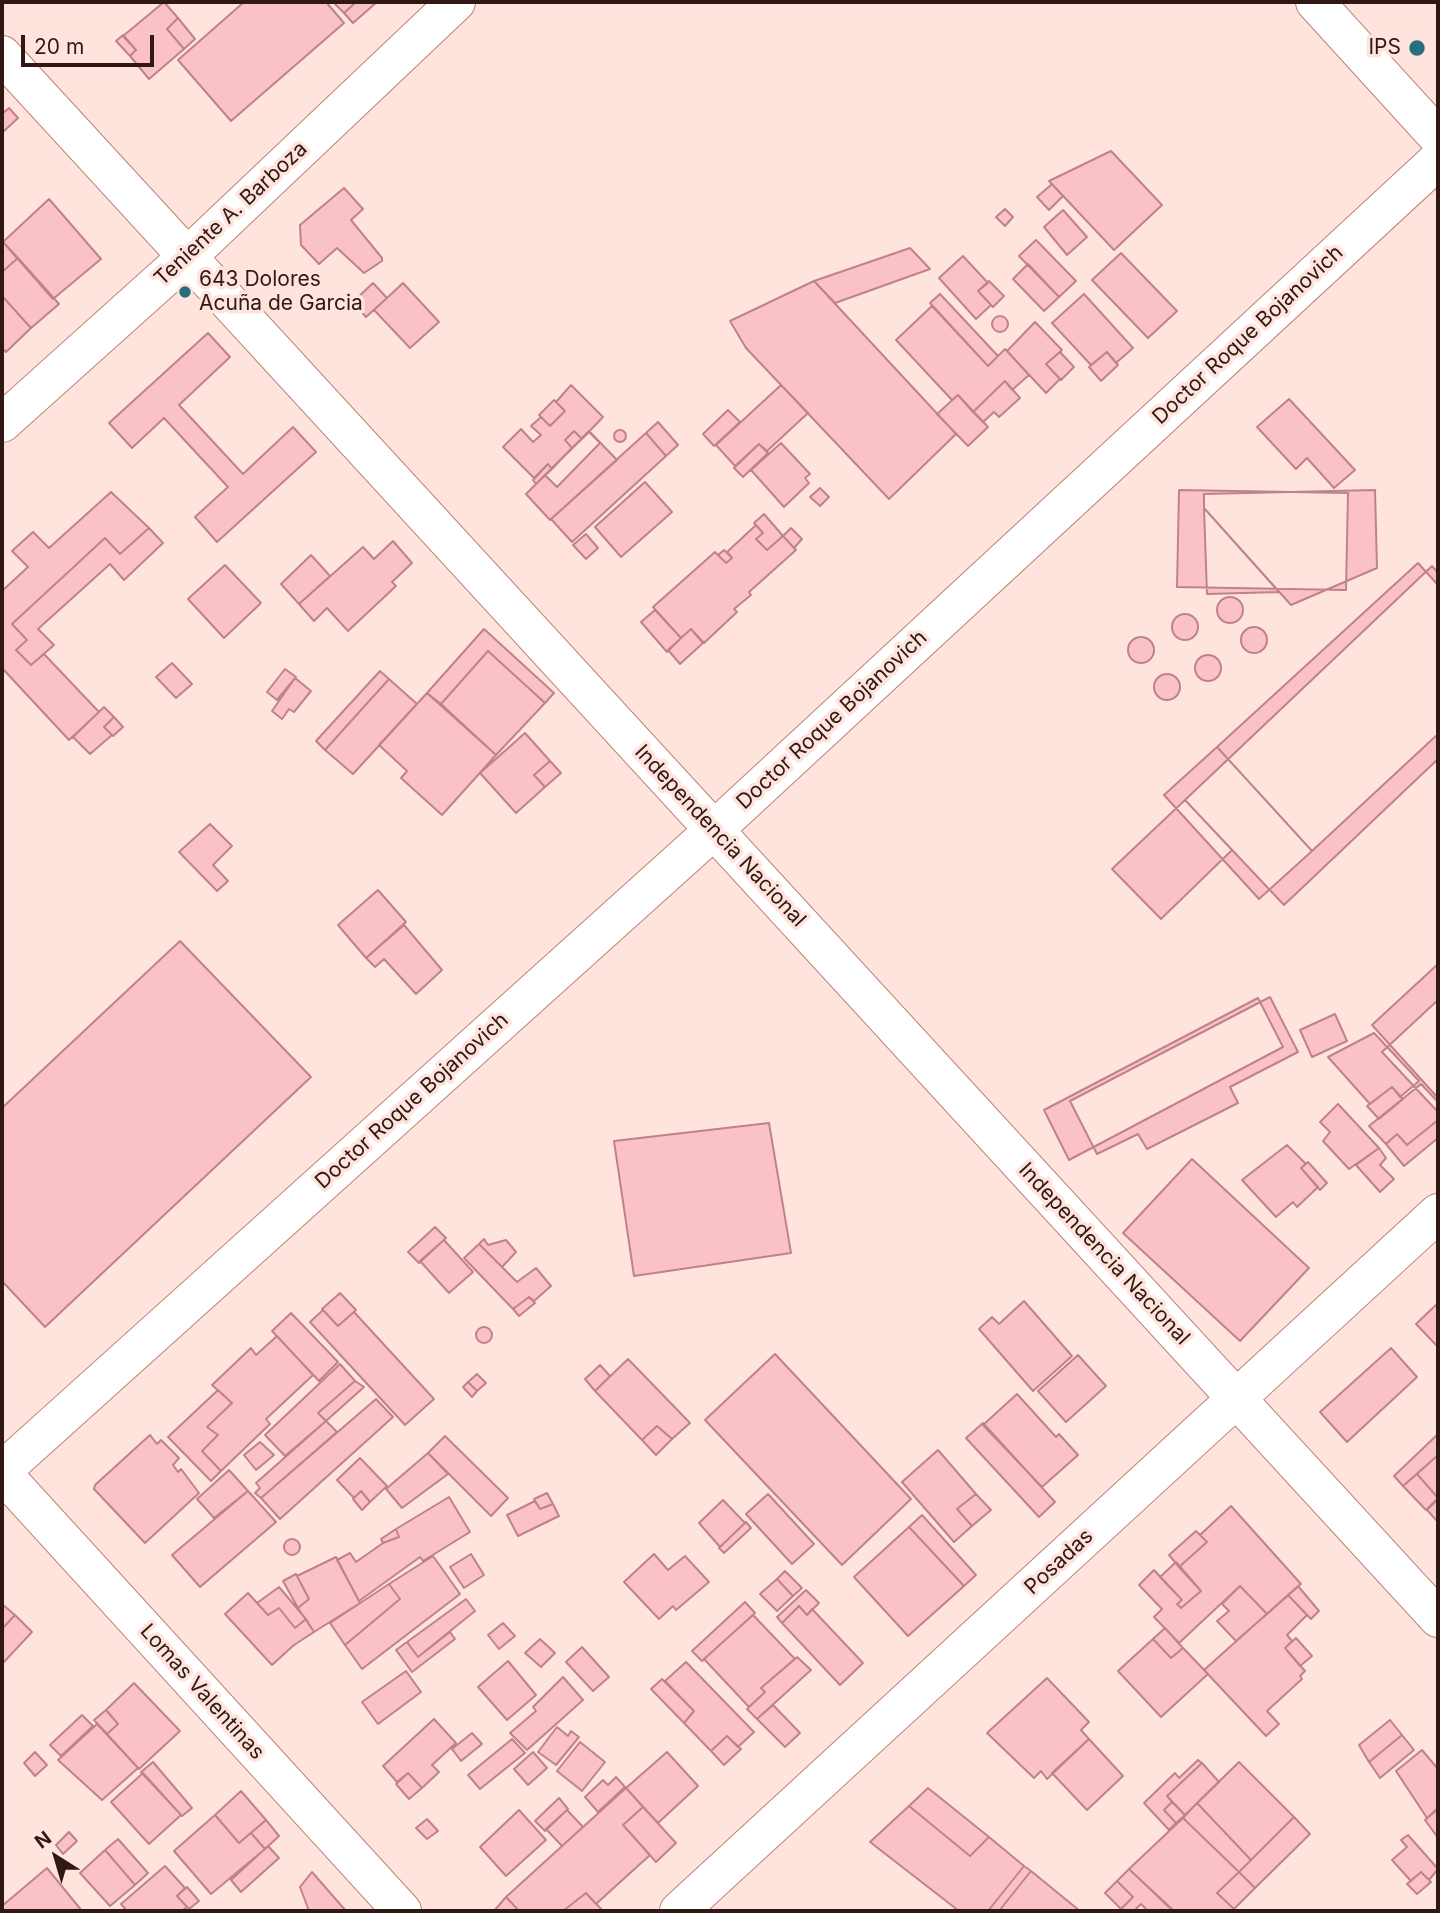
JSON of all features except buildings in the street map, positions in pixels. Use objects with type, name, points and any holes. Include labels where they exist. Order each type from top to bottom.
[{"type":"street","name":"Teniente A. Barboza","points":[[2,423],[187,257],[456,2]]},
{"type":"street","points":[[1315,2],[1438,136]]},
{"type":"street","name":"Independencia Nacional","points":[[2,55],[1438,1618]]},
{"type":"street","name":"Doctor Roque Bojanovich","points":[[2,1472],[714,830],[1438,160]]},
{"type":"street","name":"Posadas","points":[[679,1911],[1438,1213]]},
{"type":"street","name":"Lomas Valentinas","points":[[2,1472],[402,1911]]},
{"type":"place","name":"IPS","points":[[1417,48]]},
{"type":"place","name":"643 Dolores Acuña de Garcia","points":[[185,292]]}]
